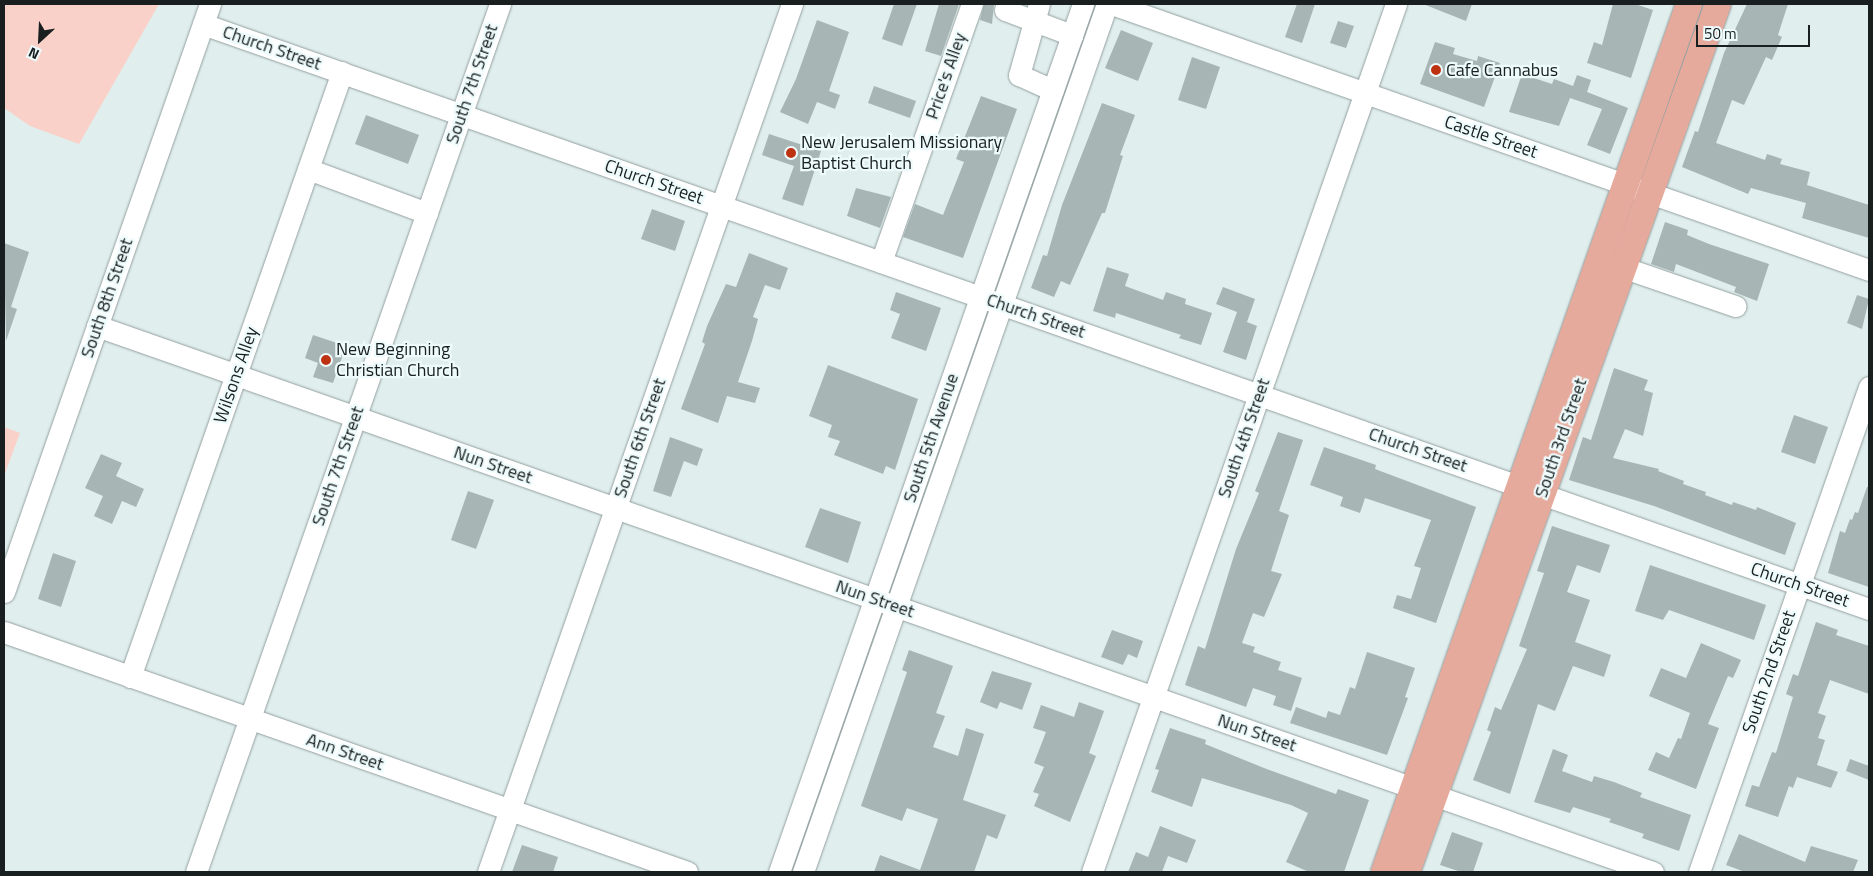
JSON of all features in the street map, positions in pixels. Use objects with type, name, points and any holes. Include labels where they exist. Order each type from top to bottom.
[{"type":"main road","name":"South 3rd Street","points":[[1384,872],[1424,792],[1531,490],[1637,188],[1689,4]]},
{"type":"main road","name":"South 3rd Street","points":[[1531,490],[1622,267],[1637,188],[1718,4]]},
{"type":"main road","name":"South 3rd Street","points":[[1407,872],[1424,792]]},
{"type":"street","name":"South 7th Street","points":[[196,872],[500,4]]},
{"type":"street","name":"South 6th Street","points":[[488,872],[792,4]]},
{"type":"street","name":"Price's Alley","points":[[881,262],[972,4]]},
{"type":"street","points":[[1007,4],[1006,10],[1037,12],[1072,35]]},
{"type":"street","name":"South 5th Avenue","points":[[779,872],[1084,4]]},
{"type":"street","name":"South 5th Avenue","points":[[803,872],[1107,4]]},
{"type":"street","name":"Castle Street","points":[[1112,4],[1869,270]]},
{"type":"street","name":"South 4th Street","points":[[1092,872],[1396,4]]},
{"type":"street","points":[[1037,12],[1019,75],[1053,90]]},
{"type":"street","name":"Church Street","points":[[207,14],[342,72],[1869,609]]},
{"type":"street","name":"South 8th Street","points":[[4,592],[207,14]]},
{"type":"street","name":"Wilsons Alley","points":[[130,677],[342,72]]},
{"type":"street","points":[[308,169],[427,213]]},
{"type":"street","points":[[1622,267],[1735,306]]},
{"type":"street","name":"Nun Street","points":[[97,326],[1653,872]]},
{"type":"street","name":"South 2nd Street","points":[[1699,872],[1869,387]]},
{"type":"street","name":"Ann Street","points":[[4,632],[687,872]]},
{"type":"shaded area","points":[[4,4],[159,4],[79,144],[30,126],[4,108]]},
{"type":"shaded area","points":[[4,427],[20,433],[4,476]]},
{"type":"building","points":[[894,4],[917,4],[902,46],[882,39]]},
{"type":"building","points":[[939,4],[959,4],[941,56],[925,51]]},
{"type":"building","points":[[984,4],[994,4],[992,24],[980,20]]},
{"type":"building","points":[[1297,4],[1315,4],[1302,43],[1285,37]]},
{"type":"building","points":[[1423,4],[1472,4],[1466,21]]},
{"type":"building","points":[[1613,4],[1635,4],[1653,10],[1631,78],[1587,63],[1594,42],[1602,45]]},
{"type":"building","points":[[1747,4],[1788,4],[1778,35],[1782,37],[1772,60],[1766,57],[1744,105],[1732,100],[1716,143],[1765,160],[1767,154],[1782,159],[1780,164],[1810,172],[1807,185],[1869,205],[1869,238],[1802,218],[1806,203],[1751,188],[1748,194],[1682,167],[1695,131],[1698,132],[1724,53]]},
{"type":"building","points":[[817,20],[849,32],[829,91],[840,95],[835,109],[817,102],[808,124],[780,112],[796,79]]},
{"type":"building","points":[[1338,21],[1354,26],[1346,48],[1330,43]]},
{"type":"building","points":[[1121,30],[1153,43],[1138,81],[1105,68]]},
{"type":"building","points":[[1435,42],[1455,48],[1453,54],[1477,61],[1478,56],[1500,63],[1484,107],[1420,84]]},
{"type":"building","points":[[1192,57],[1220,67],[1206,109],[1178,100]]},
{"type":"building","points":[[1522,74],[1552,84],[1554,79],[1573,86],[1577,75],[1591,80],[1587,92],[1628,108],[1610,154],[1587,145],[1602,109],[1570,98],[1559,126],[1509,112]]},
{"type":"building","points":[[874,86],[916,101],[910,118],[868,103]]},
{"type":"building","points":[[981,96],[1017,109],[963,258],[903,237],[915,204],[943,215],[964,162],[956,159]]},
{"type":"building","points":[[1102,103],[1135,115],[1120,155],[1123,156],[1105,213],[1102,213],[1070,285],[1061,281],[1054,297],[1031,288],[1043,255],[1047,256],[1062,205]]},
{"type":"building","points":[[366,115],[419,135],[408,164],[355,144]]},
{"type":"building","name":"New Jerusalem Missionary Baptist Church","points":[[769,134],[821,151],[803,206],[782,199],[794,166],[762,155]]},
{"type":"building","points":[[856,188],[891,197],[880,228],[847,216]]},
{"type":"building","points":[[652,209],[685,221],[675,251],[641,239]]},
{"type":"building","points":[[1665,222],[1688,230],[1687,235],[1709,244],[1769,264],[1757,301],[1734,292],[1736,287],[1676,264],[1674,272],[1651,264]]},
{"type":"building","points":[[4,243],[29,252],[11,307],[17,309],[6,341]]},
{"type":"building","points":[[749,253],[788,268],[780,290],[765,285],[753,317],[758,319],[738,382],[760,388],[755,403],[727,396],[718,423],[681,409],[705,344],[702,342],[707,326],[726,284],[736,287]]},
{"type":"building","points":[[1107,267],[1129,274],[1125,286],[1163,300],[1166,292],[1186,299],[1185,304],[1212,313],[1201,345],[1179,338],[1181,335],[1116,313],[1115,318],[1093,311]]},
{"type":"building","points":[[1223,287],[1255,299],[1247,322],[1257,326],[1246,360],[1223,352],[1237,312],[1216,304]]},
{"type":"building","points":[[896,292],[941,308],[926,351],[891,338],[900,314],[890,310]]},
{"type":"building","points":[[1857,295],[1869,299],[1862,329],[1847,323]]},
{"type":"building","name":"New Beginning Christian Church","points":[[313,335],[346,346],[333,383],[313,377],[318,363],[305,358]]},
{"type":"building","points":[[828,365],[918,399],[895,470],[886,466],[883,474],[834,455],[840,441],[828,437],[832,425],[809,416]]},
{"type":"building","points":[[1614,368],[1648,380],[1644,390],[1653,393],[1643,436],[1625,429],[1613,458],[1659,469],[1658,471],[1684,481],[1683,484],[1706,492],[1705,495],[1732,505],[1733,502],[1756,510],[1757,507],[1796,523],[1785,555],[1654,506],[1569,480],[1583,437],[1591,440]]},
{"type":"building","points":[[1794,415],[1828,427],[1815,464],[1781,452]]},
{"type":"building","points":[[1278,432],[1303,440],[1279,511],[1289,515],[1271,571],[1282,574],[1264,617],[1253,613],[1242,643],[1255,647],[1253,652],[1281,662],[1278,670],[1302,678],[1291,711],[1273,705],[1276,696],[1253,688],[1246,707],[1185,685],[1198,646],[1205,649],[1236,549],[1259,493],[1255,491]]},
{"type":"building","points":[[670,437],[703,449],[697,466],[684,461],[671,497],[653,491]]},
{"type":"building","points":[[1324,447],[1376,465],[1375,469],[1476,507],[1436,623],[1393,608],[1397,595],[1411,599],[1421,568],[1414,566],[1431,520],[1365,498],[1360,513],[1340,506],[1343,497],[1310,485]]},
{"type":"building","points":[[101,454],[122,463],[116,476],[144,489],[136,507],[122,501],[112,524],[94,516],[103,496],[85,488]]},
{"type":"building","points":[[1867,487],[1869,487],[1869,587],[1828,573],[1840,531],[1845,533],[1850,519],[1852,520],[1855,512],[1858,513]]},
{"type":"building","points":[[468,491],[494,500],[476,549],[451,540]]},
{"type":"building","points":[[820,508],[861,522],[848,563],[805,547]]},
{"type":"building","points":[[1552,526],[1610,545],[1600,573],[1577,565],[1567,592],[1590,600],[1575,642],[1611,655],[1604,677],[1573,666],[1555,711],[1538,704],[1510,794],[1473,780],[1491,732],[1487,730],[1495,707],[1501,710],[1527,649],[1519,646],[1544,573],[1537,571]]},
{"type":"building","points":[[53,553],[76,561],[61,607],[38,599]]},
{"type":"building","points":[[1650,565],[1766,605],[1754,640],[1669,610],[1663,620],[1635,611]]},
{"type":"building","points":[[1816,622],[1838,630],[1836,635],[1869,646],[1869,694],[1830,680],[1818,713],[1826,716],[1818,738],[1825,740],[1817,765],[1838,772],[1831,788],[1797,777],[1793,788],[1789,786],[1778,817],[1745,806],[1752,785],[1759,787],[1772,752],[1776,753],[1793,697],[1786,694],[1793,674],[1798,676]]},
{"type":"building","points":[[1112,630],[1143,641],[1137,658],[1128,654],[1123,665],[1101,657]]},
{"type":"building","points":[[1701,643],[1741,660],[1733,678],[1728,676],[1708,724],[1719,728],[1696,789],[1648,770],[1656,752],[1669,758],[1678,738],[1681,739],[1690,713],[1649,696],[1661,668],[1686,678]]},
{"type":"building","points":[[909,650],[953,666],[936,713],[945,716],[933,747],[958,756],[966,728],[984,734],[963,800],[1006,815],[997,839],[987,835],[974,872],[874,872],[880,855],[920,870],[938,819],[907,808],[902,821],[861,806],[907,672],[902,670]]},
{"type":"building","points":[[1367,652],[1415,668],[1405,697],[1408,698],[1387,755],[1290,723],[1296,707],[1326,718],[1328,711],[1340,715],[1350,687],[1355,689]]},
{"type":"building","points":[[992,671],[1032,683],[1022,710],[1000,702],[997,709],[980,702]]},
{"type":"building","points":[[1079,702],[1104,711],[1089,753],[1096,756],[1070,822],[1034,806],[1039,794],[1033,792],[1044,767],[1034,763],[1046,732],[1033,728],[1041,705],[1074,717]]},
{"type":"building","points":[[1170,728],[1206,740],[1205,744],[1264,768],[1336,794],[1338,789],[1369,800],[1344,872],[1309,872],[1286,862],[1308,813],[1291,805],[1202,778],[1192,807],[1151,792],[1159,770],[1155,769]]},
{"type":"building","points":[[1553,749],[1568,755],[1562,771],[1592,782],[1594,776],[1614,782],[1642,793],[1640,797],[1691,815],[1679,851],[1642,838],[1644,834],[1609,822],[1611,819],[1573,807],[1570,813],[1534,802]]},
{"type":"building","points":[[1850,759],[1869,766],[1869,780],[1846,771]]},
{"type":"building","points":[[1160,826],[1196,840],[1187,863],[1168,856],[1162,872],[1128,872],[1136,852],[1148,857]]},
{"type":"building","points":[[1452,832],[1483,843],[1473,872],[1461,872],[1440,865]]},
{"type":"building","points":[[1739,834],[1805,862],[1811,846],[1858,860],[1853,872],[1745,872],[1726,865]]},
{"type":"building","points":[[522,845],[558,857],[553,872],[512,872]]},
{"type":"place","name":"Cafe Cannabus","points":[[1436,70]]},
{"type":"place","name":"New Jerusalem Missionary Baptist Church","points":[[791,153]]},
{"type":"place","name":"New Beginning Christian Church","points":[[326,360]]}]
